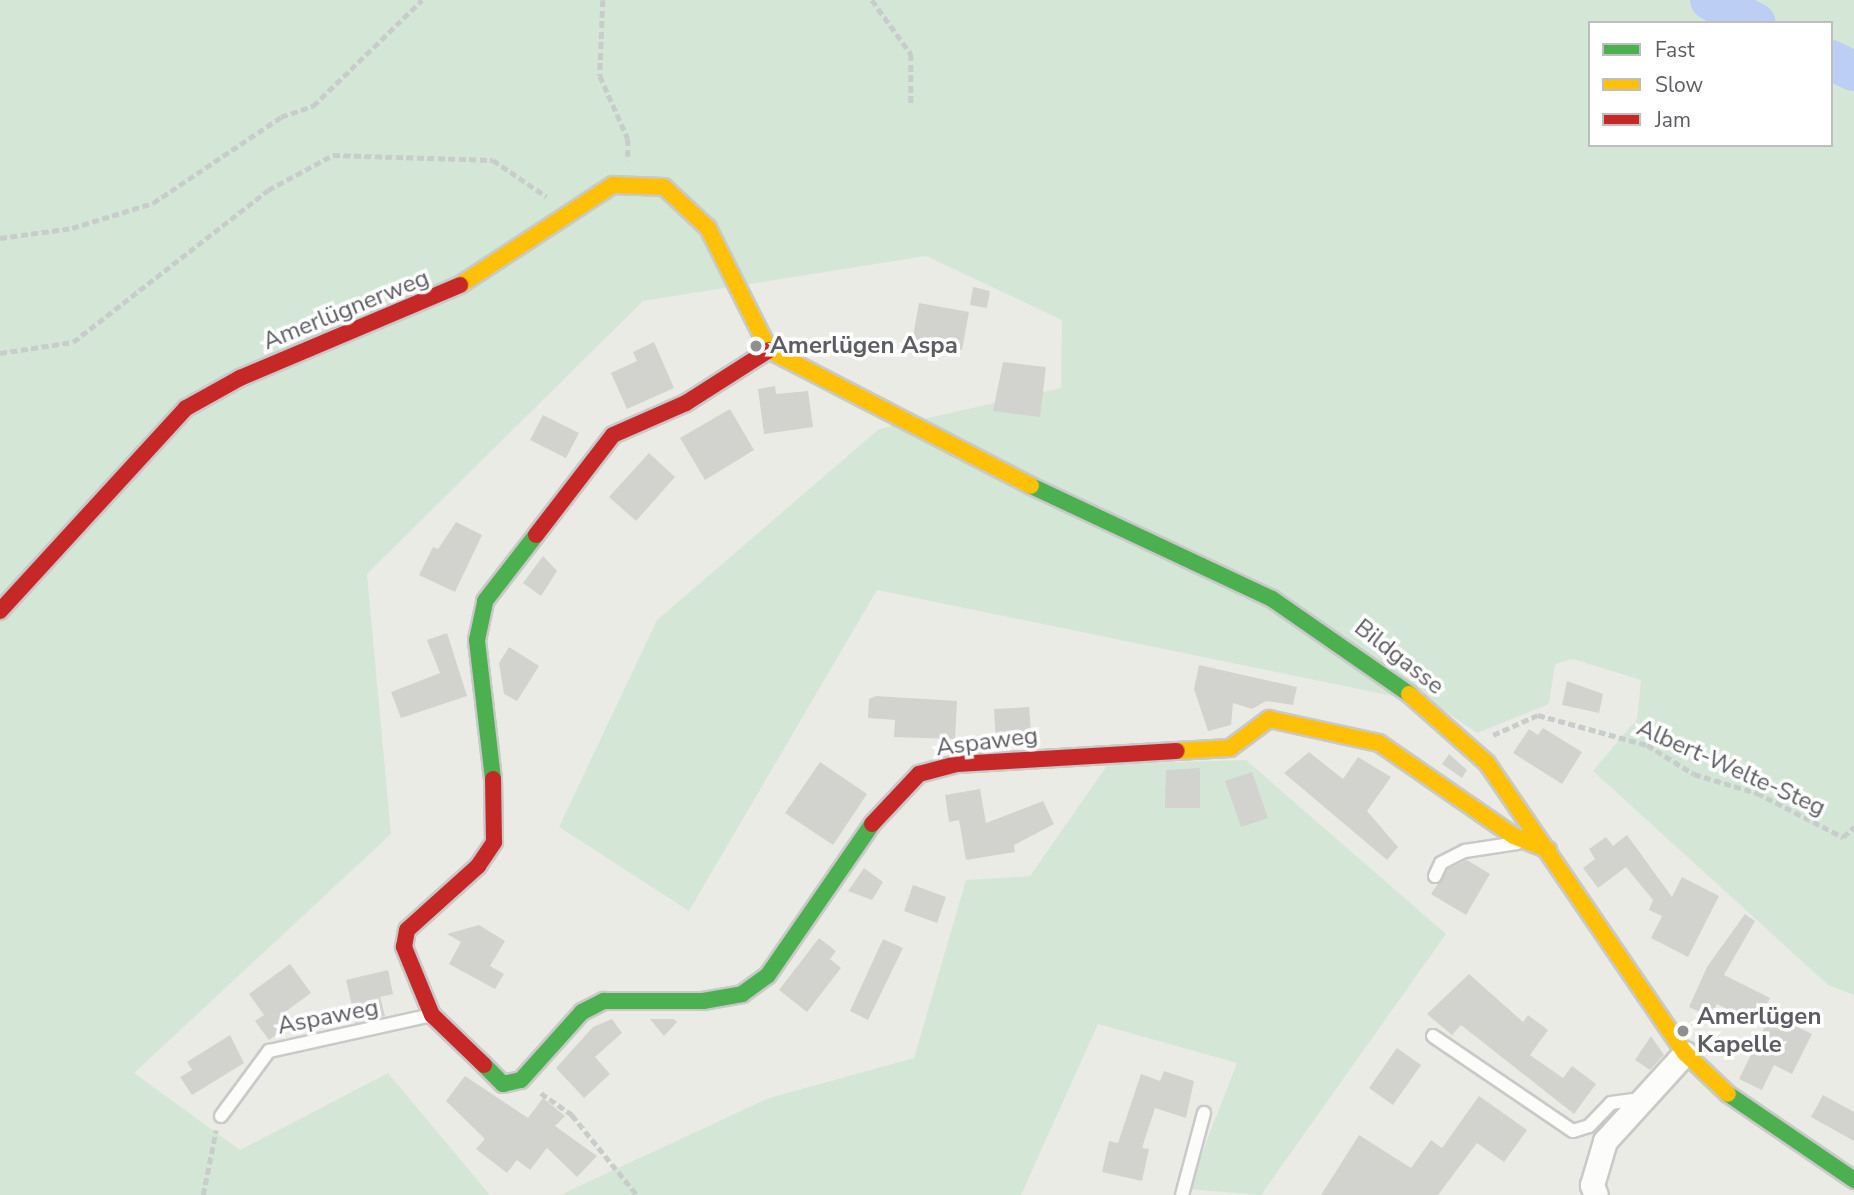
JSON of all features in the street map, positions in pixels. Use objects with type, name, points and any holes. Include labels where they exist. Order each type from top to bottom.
[{"type":"street","name":"Amerlügnerweg","points":[[0,611],[186,408],[240,378],[439,299],[555,220],[613,185],[664,187],[708,228],[769,350]]},
{"type":"street","name":"Bildgasse","points":[[769,350],[1127,536],[1272,599],[1329,631],[1475,747],[1685,1053],[1740,1106],[1854,1180]]},
{"type":"street","points":[[521,1080],[503,1084],[432,1015],[407,958],[407,930],[478,866],[494,842],[493,742],[477,640],[485,601],[613,435],[686,403],[769,350]]},
{"type":"street","name":"Aspaweg","points":[[521,1080],[582,1012],[604,1000],[703,1001],[742,994],[768,975],[886,806],[919,774],[957,764],[1230,748],[1269,719],[1379,743],[1524,840],[1548,850]]},
{"type":"street","points":[[1596,1195],[1592,1185],[1605,1142],[1685,1053]]},
{"type":"lane","points":[[1435,876],[1441,863],[1465,851],[1524,840]]},
{"type":"lane","name":"Aspaweg","points":[[221,1116],[269,1051],[432,1015]]},
{"type":"lane","points":[[1433,1036],[1573,1132],[1589,1126],[1611,1103],[1643,1098]]},
{"type":"lane","points":[[1182,1195],[1204,1113]]},
{"type":"path","points":[[0,238],[72,228],[153,203],[281,117],[313,106],[422,0]]},
{"type":"path","points":[[603,0],[600,76],[628,139]]},
{"type":"path","points":[[872,0],[911,54],[911,106]]},
{"type":"path","points":[[0,353],[73,342],[268,190],[333,155],[493,160],[551,200],[555,220]]},
{"type":"path","name":"Albert-Welte-Steg","points":[[1475,747],[1515,720],[1538,715],[1647,744],[1694,774],[1757,793],[1843,837],[1854,827]]},
{"type":"path","points":[[521,1080],[572,1115],[637,1195]]},
{"type":"path","points":[[203,1195],[221,1116]]},
{"type":"green space","points":[[0,0],[1854,0],[1854,995],[1828,985],[1593,771],[1637,719],[1641,680],[1573,659],[1555,664],[1549,704],[1477,733],[1436,705],[877,590],[689,911],[559,827],[657,620],[879,429],[1061,388],[1062,320],[926,256],[643,301],[367,574],[391,834],[134,1073],[240,1150],[388,1073],[490,1195],[0,1195]]},
{"type":"green space","points":[[1246,760],[1446,934],[1261,1195],[1188,1189],[1237,1063],[1098,1024],[1021,1195],[560,1195],[769,1098],[914,1058],[966,880],[1030,876],[1108,764]]},
{"type":"building","points":[[973,287],[990,291],[987,308],[970,305]]},
{"type":"building","points":[[919,303],[969,312],[962,350],[912,342]]},
{"type":"building","points":[[654,342],[674,388],[627,409],[611,373],[637,361],[633,352]]},
{"type":"building","points":[[1003,362],[1046,367],[1040,417],[993,411]]},
{"type":"building","points":[[775,386],[776,394],[808,391],[813,427],[764,434],[758,389]]},
{"type":"building","points":[[730,409],[754,450],[705,480],[680,438]]},
{"type":"building","points":[[543,415],[579,433],[566,458],[530,440]]},
{"type":"building","points":[[649,453],[675,477],[636,521],[609,497]]},
{"type":"building","points":[[456,522],[482,535],[455,592],[419,575],[433,547],[438,549]]},
{"type":"building","points":[[543,556],[557,571],[541,596],[523,583]]},
{"type":"building","points":[[447,633],[467,696],[401,718],[391,692],[440,673],[427,640]]},
{"type":"building","points":[[509,647],[539,666],[517,701],[504,694],[499,663]]},
{"type":"building","points":[[1199,665],[1297,687],[1293,705],[1266,701],[1252,709],[1233,703],[1231,725],[1208,731],[1194,689]]},
{"type":"building","points":[[1567,681],[1603,694],[1599,713],[1562,705]]},
{"type":"building","points":[[876,696],[957,701],[955,739],[894,737],[895,720],[868,718],[869,699]]},
{"type":"building","points":[[1029,707],[1032,741],[996,743],[994,709]]},
{"type":"building","points":[[1543,728],[1582,752],[1562,784],[1513,753],[1529,729],[1538,735]]},
{"type":"building","points":[[1309,752],[1343,779],[1358,757],[1391,777],[1367,811],[1398,847],[1387,860],[1284,773]]},
{"type":"building","points":[[1449,754],[1467,770],[1462,778],[1442,764]]},
{"type":"building","points":[[820,762],[867,794],[833,845],[785,813]]},
{"type":"building","points":[[1200,768],[1200,808],[1165,808],[1166,770]]},
{"type":"building","points":[[1252,772],[1268,818],[1241,827],[1225,781]]},
{"type":"building","points":[[980,789],[986,823],[1043,801],[1054,824],[1014,845],[1015,852],[966,860],[959,820],[949,822],[945,795]]},
{"type":"building","points":[[1627,835],[1672,897],[1682,877],[1719,896],[1688,957],[1651,938],[1662,916],[1649,910],[1653,900],[1626,867],[1598,888],[1583,868],[1595,859],[1589,849],[1606,837],[1613,846]]},
{"type":"building","points":[[1467,860],[1490,874],[1466,915],[1431,894],[1448,869]]},
{"type":"building","points":[[864,868],[883,882],[872,900],[848,891]]},
{"type":"building","points":[[913,885],[946,897],[937,923],[904,911]]},
{"type":"building","points":[[1745,914],[1755,921],[1724,975],[1770,998],[1757,1024],[1717,1004],[1710,1017],[1689,1007],[1707,967]]},
{"type":"building","points":[[479,925],[505,941],[490,966],[504,974],[495,989],[449,964],[461,942],[447,934]]},
{"type":"building","points":[[819,938],[836,951],[830,959],[841,968],[807,1012],[779,990]]},
{"type":"building","points":[[883,939],[903,948],[868,1020],[850,1011]]},
{"type":"building","points":[[290,964],[311,993],[285,1012],[293,1023],[269,1040],[255,1021],[264,1015],[249,994]]},
{"type":"building","points":[[388,970],[393,994],[380,997],[385,1016],[356,1023],[346,980]]},
{"type":"building","points":[[1469,974],[1523,1022],[1528,1015],[1548,1030],[1530,1055],[1563,1078],[1572,1066],[1596,1084],[1574,1114],[1461,1025],[1452,1035],[1427,1014]]},
{"type":"building","points":[[1771,1014],[1812,1034],[1792,1074],[1774,1065],[1762,1090],[1739,1079]]},
{"type":"building","points":[[612,1019],[622,1033],[595,1057],[610,1074],[584,1098],[556,1068],[593,1027]]},
{"type":"building","points":[[650,1019],[674,1019],[677,1022],[664,1036]]},
{"type":"building","points":[[230,1035],[244,1063],[192,1095],[180,1077],[192,1070],[187,1062]]},
{"type":"building","points":[[1651,1036],[1664,1055],[1650,1070],[1635,1060]]},
{"type":"building","points":[[1397,1048],[1421,1065],[1393,1105],[1369,1088]]},
{"type":"building","points":[[1164,1071],[1194,1081],[1186,1118],[1155,1108],[1142,1148],[1149,1149],[1142,1181],[1102,1172],[1109,1141],[1118,1143],[1141,1074],[1160,1081]]},
{"type":"building","points":[[465,1076],[528,1118],[543,1098],[565,1116],[555,1126],[597,1156],[577,1177],[547,1148],[530,1170],[517,1160],[507,1173],[476,1149],[485,1139],[446,1101]]},
{"type":"building","points":[[1823,1095],[1854,1112],[1854,1141],[1811,1117]]},
{"type":"building","points":[[1479,1096],[1527,1130],[1504,1162],[1477,1143],[1438,1195],[1321,1195],[1359,1135],[1411,1168],[1431,1140],[1442,1148]]},
{"type":"waterway","points":[[1710,0],[1752,21]]},
{"type":"waterway","points":[[1833,61],[1854,71]]},
{"type":"traffic: fast","points":[[1031,486],[1272,599],[1409,694]]},
{"type":"traffic: fast","points":[[493,779],[477,640],[485,601],[536,535]]},
{"type":"traffic: fast","points":[[484,1065],[503,1084],[521,1080],[582,1012],[604,1001],[703,1001],[742,994],[768,975],[872,824]]},
{"type":"traffic: fast","points":[[1728,1094],[1854,1180]]},
{"type":"traffic: slow","points":[[460,285],[613,185],[664,187],[708,228],[769,350]]},
{"type":"traffic: slow","points":[[769,350],[1031,486]]},
{"type":"traffic: slow","points":[[1409,694],[1487,763],[1685,1053],[1728,1094]]},
{"type":"traffic: slow","points":[[1177,751],[1230,748],[1269,719],[1379,743],[1514,836],[1548,850]]},
{"type":"traffic: jam","points":[[0,611],[186,408],[240,378],[460,285]]},
{"type":"traffic: jam","points":[[536,535],[613,435],[686,403],[769,350]]},
{"type":"traffic: jam","points":[[872,824],[919,774],[957,764],[1177,751]]},
{"type":"traffic: jam","points":[[484,1065],[432,1015],[404,947],[407,930],[478,866],[494,842],[493,779]]},
{"type":"place","name":"Amerlügen Aspa","points":[[756,346]]},
{"type":"place","name":"Amerlügen Kapelle","points":[[1683,1031]]}]
